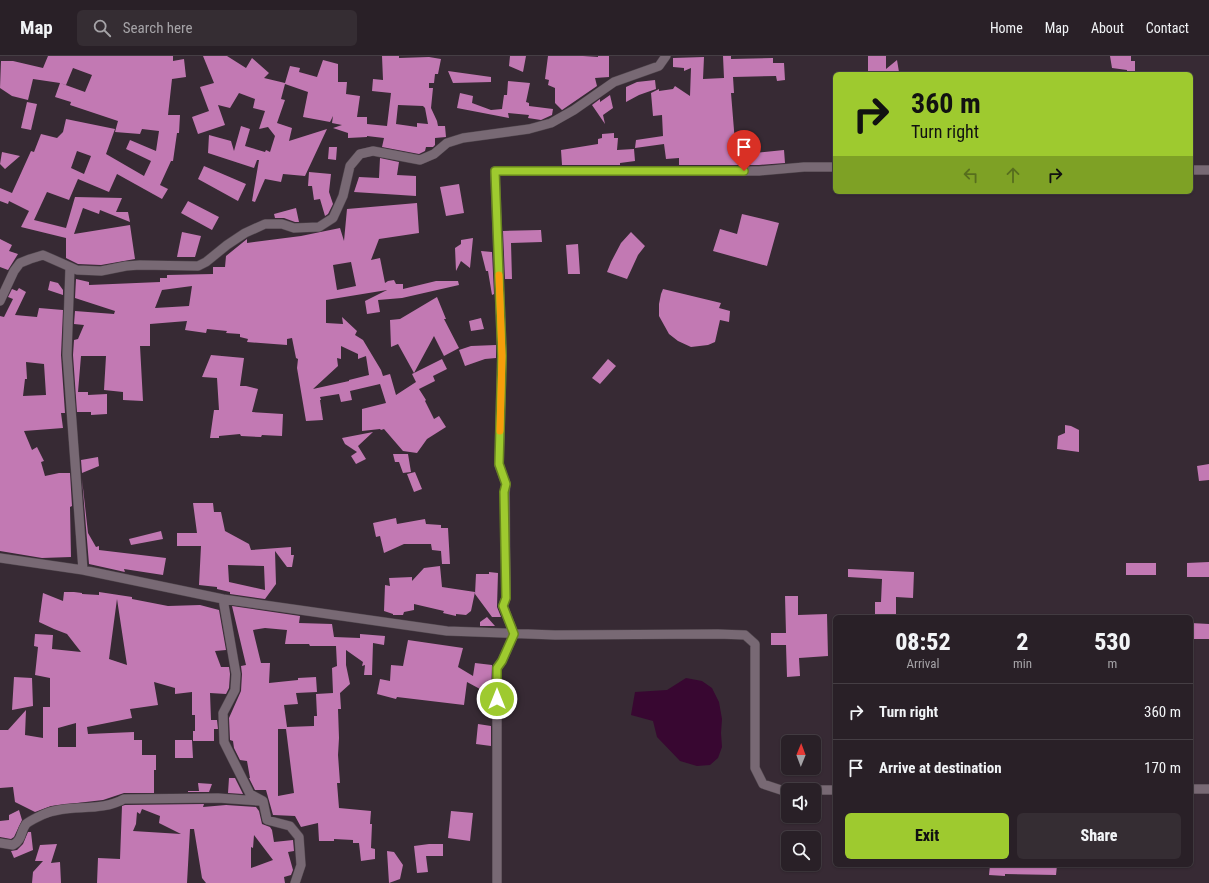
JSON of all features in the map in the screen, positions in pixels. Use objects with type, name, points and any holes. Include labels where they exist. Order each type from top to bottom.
[{"type":"street","points":[[0,301],[14,271],[20,263],[42,256],[77,270],[101,271],[140,265],[198,266],[206,262],[245,233],[265,224],[282,224],[294,228],[319,227],[334,218],[343,196],[350,166],[360,154],[373,151],[420,160],[434,154],[447,143],[463,138],[529,129],[551,123],[574,110],[614,82],[659,66],[666,56]]},
{"type":"street","points":[[497,883],[497,668],[502,661],[514,634],[503,606],[506,598],[504,492],[506,484],[499,464],[502,356],[495,171],[759,171],[804,167],[833,167]]},
{"type":"street","points":[[1193,170],[1209,170]]},
{"type":"street","points":[[70,267],[67,355],[83,570]]},
{"type":"street","points":[[0,558],[83,570],[223,599],[448,631],[555,635],[745,635],[755,644],[755,768],[763,784],[781,790]]},
{"type":"street","points":[[223,599],[236,674],[235,690],[223,713],[224,742],[250,794],[263,801],[267,820],[290,826],[299,838],[301,865],[295,883]]},
{"type":"street","points":[[1193,789],[1209,789]]},
{"type":"street","points":[[821,790],[833,790]]},
{"type":"street","points":[[0,843],[13,845],[19,841],[26,824],[41,815],[58,809],[116,803],[124,799],[131,798],[218,798],[263,801]]},
{"type":"shaded area","points":[[686,678],[702,681],[712,688],[719,702],[722,719],[722,747],[718,758],[710,765],[697,766],[680,761],[657,737],[653,721],[631,715],[635,692],[667,690]]},
{"type":"building","points":[[48,56],[173,56],[173,61],[184,59],[186,77],[172,79],[168,115],[180,115],[179,133],[177,133],[173,161],[171,161],[160,185],[168,189],[162,199],[117,174],[109,192],[78,179],[69,200],[47,192],[34,220],[66,228],[75,197],[122,198],[116,212],[128,212],[130,222],[100,210],[99,214],[83,208],[74,234],[130,225],[135,259],[101,265],[78,264],[66,258],[66,238],[21,227],[29,211],[9,201],[8,204],[0,201],[0,188],[12,193],[31,151],[34,152],[41,134],[57,138],[63,132],[66,119],[115,129],[106,154],[144,176],[151,161],[126,149],[130,140],[156,151],[159,131],[142,129],[140,134],[115,132],[118,121],[70,105],[71,102],[55,97],[60,83],[33,79],[28,100],[12,96],[0,88],[1,61],[13,61],[43,68]],"holes":[[[73,68],[92,75],[85,92],[60,83],[66,85]],[[77,151],[91,156],[84,174],[71,168]]]},
{"type":"building","points":[[203,56],[227,56],[246,68],[252,58],[269,73],[264,78],[285,83],[290,66],[300,68],[299,72],[317,77],[323,60],[338,64],[338,82],[347,82],[346,94],[360,96],[357,117],[367,117],[367,124],[387,126],[391,93],[372,91],[373,79],[383,80],[382,56],[399,56],[399,58],[429,57],[441,59],[438,74],[435,74],[434,83],[429,83],[429,88],[433,88],[431,108],[438,126],[445,126],[446,137],[435,138],[435,145],[433,147],[426,147],[425,151],[419,154],[382,147],[384,138],[367,136],[348,138],[348,133],[333,128],[342,125],[332,123],[333,116],[330,122],[303,117],[308,92],[285,84],[281,99],[285,100],[277,123],[292,128],[289,141],[327,129],[305,176],[283,174],[281,182],[265,179],[255,202],[252,201],[259,160],[257,160],[254,168],[208,153],[209,135],[231,141],[234,151],[241,126],[250,129],[245,146],[265,152],[266,150],[270,152],[275,136],[268,127],[259,129],[265,111],[253,108],[255,99],[239,93],[230,108],[218,105],[225,125],[198,134],[192,117],[209,111],[200,87],[214,83]],"holes":[[[398,105],[423,106],[425,108],[428,124],[417,123],[417,127],[396,124]]]},
{"type":"building","points":[[510,56],[526,56],[523,72],[509,66]]},
{"type":"building","points":[[548,56],[609,56],[609,77],[595,78],[597,86],[562,110],[555,103],[555,88],[548,85],[549,80],[545,79]]},
{"type":"building","points":[[723,56],[731,56],[731,59],[773,58],[773,63],[784,63],[785,80],[777,81],[776,76],[733,77],[734,93],[731,93],[736,155],[784,150],[785,163],[759,165],[679,165],[679,158],[666,159],[664,144],[635,148],[636,140],[663,136],[662,115],[653,116],[651,93],[659,89],[659,91],[673,89],[675,86],[690,96],[691,68],[684,71],[684,68],[673,67],[673,58],[704,57],[703,79],[724,78]]},
{"type":"building","points":[[868,56],[886,56],[886,69],[897,60],[899,72],[868,72]]},
{"type":"building","points":[[1110,56],[1131,56],[1131,61],[1135,61],[1135,72],[1127,72],[1127,70],[1112,68]]},
{"type":"building","points":[[448,71],[491,77],[491,82],[453,83]]},
{"type":"building","points":[[655,80],[656,89],[639,95],[626,102],[626,87],[637,82]]},
{"type":"building","points":[[508,81],[530,83],[526,102],[529,103],[529,106],[553,109],[552,115],[541,120],[528,118],[529,115],[508,113],[509,118],[457,108],[460,93],[473,96],[472,103],[491,110],[502,109],[504,95],[507,95]]},
{"type":"building","points":[[610,95],[613,108],[603,115],[605,124],[592,105],[600,99],[600,102]]},
{"type":"building","points":[[27,102],[37,104],[31,130],[21,128]]},
{"type":"building","points":[[614,133],[614,138],[618,138],[617,150],[634,149],[635,161],[620,163],[620,165],[562,165],[561,150],[598,144],[598,139],[602,138],[602,134]]},
{"type":"building","points":[[329,147],[337,147],[336,160],[328,159]]},
{"type":"building","points":[[2,152],[20,156],[5,169],[0,164]]},
{"type":"building","points":[[380,158],[399,162],[397,175],[416,176],[416,196],[354,192],[359,177],[379,178]]},
{"type":"building","points":[[204,166],[246,184],[238,201],[198,179]]},
{"type":"building","points":[[309,172],[331,174],[329,192],[333,204],[328,214],[325,216],[320,199],[314,200],[312,186],[308,186]]},
{"type":"building","points":[[459,184],[464,213],[446,216],[440,187]]},
{"type":"building","points":[[188,201],[219,217],[212,230],[181,213]]},
{"type":"building","points":[[417,203],[419,233],[379,239],[371,260],[380,258],[385,283],[394,280],[396,284],[403,284],[403,289],[436,281],[458,281],[459,285],[402,298],[378,300],[380,312],[367,314],[365,301],[387,290],[326,300],[326,323],[343,324],[342,317],[357,331],[355,335],[363,340],[383,376],[390,374],[396,395],[416,382],[412,374],[442,359],[447,369],[433,376],[435,381],[419,389],[426,400],[425,401],[434,419],[439,416],[446,427],[427,439],[417,453],[403,451],[384,429],[362,431],[362,409],[386,403],[380,384],[350,391],[352,400],[341,402],[339,394],[320,397],[323,420],[306,421],[297,368],[298,359],[296,358],[292,338],[287,339],[287,345],[247,342],[248,339],[240,337],[240,334],[226,333],[227,331],[207,329],[206,333],[185,330],[187,321],[150,324],[150,346],[140,346],[143,401],[123,400],[123,392],[104,390],[106,356],[81,356],[78,392],[88,392],[88,395],[107,394],[107,414],[91,415],[91,412],[77,412],[73,355],[74,340],[78,339],[84,325],[74,324],[75,311],[114,314],[115,311],[75,298],[76,279],[89,282],[89,285],[160,282],[160,278],[167,278],[167,275],[213,274],[213,267],[225,267],[226,256],[247,239],[247,243],[301,236],[340,228],[344,241],[347,209]],"holes":[[[351,262],[356,286],[337,290],[333,265]],[[192,286],[189,306],[155,308],[162,290]],[[341,346],[358,354],[358,359],[366,356],[369,375],[313,389],[338,366],[337,358],[341,359]]]},
{"type":"building","points":[[296,208],[299,222],[284,218],[275,218],[274,214]]},
{"type":"building","points":[[742,214],[779,223],[767,266],[713,251],[720,229],[737,234]]},
{"type":"building","points":[[541,230],[542,242],[511,243],[512,279],[505,279],[503,231]]},
{"type":"building","points":[[182,232],[201,236],[195,257],[177,257]]},
{"type":"building","points":[[631,232],[645,246],[638,255],[627,279],[607,272],[621,243]]},
{"type":"building","points":[[473,238],[470,268],[461,261],[456,271],[455,248],[461,244],[461,240]]},
{"type":"building","points":[[0,239],[12,245],[9,251],[18,254],[8,270],[0,267]]},
{"type":"building","points":[[578,244],[580,274],[568,274],[566,245]]},
{"type":"building","points":[[481,251],[492,252],[494,294],[492,295],[488,271],[486,271]]},
{"type":"building","points":[[50,281],[58,283],[63,290],[63,295],[48,290]]},
{"type":"building","points":[[19,288],[26,292],[15,315],[37,317],[39,308],[63,310],[61,355],[65,413],[61,413],[63,428],[24,431],[32,450],[37,447],[44,461],[41,462],[45,476],[59,473],[70,473],[72,506],[70,507],[71,557],[42,558],[0,551],[0,316],[4,317],[13,299],[8,297],[12,289],[17,291]],"holes":[[[26,362],[44,364],[46,395],[23,396],[25,379],[27,379]]]},
{"type":"building","points":[[663,289],[721,303],[719,308],[730,311],[729,322],[720,320],[715,342],[708,345],[691,347],[678,341],[669,334],[659,316],[659,304]]},
{"type":"building","points":[[437,297],[446,319],[444,319],[459,348],[444,356],[434,336],[414,373],[398,344],[391,347],[390,320],[400,319]]},
{"type":"building","points":[[481,318],[484,329],[471,331],[469,321]]},
{"type":"building","points":[[496,345],[496,358],[485,359],[465,366],[459,350],[471,346]]},
{"type":"building","points":[[211,355],[244,358],[240,386],[258,389],[252,412],[283,414],[282,436],[262,435],[261,437],[241,436],[240,434],[210,438],[214,410],[219,410],[217,378],[202,377]]},
{"type":"building","points":[[608,359],[616,366],[600,384],[592,378]]},
{"type":"building","points":[[1065,425],[1079,430],[1079,452],[1057,449],[1058,436],[1065,433]]},
{"type":"building","points":[[373,432],[358,446],[366,459],[356,464],[351,456],[357,452],[345,444],[342,438]]},
{"type":"building","points":[[393,454],[408,454],[411,472],[403,473],[399,462],[395,462]]},
{"type":"building","points":[[98,457],[99,466],[82,473],[81,460]]},
{"type":"building","points":[[1209,464],[1209,480],[1199,481],[1197,466]]},
{"type":"building","points":[[415,472],[422,489],[414,492],[407,474]]},
{"type":"building","points":[[82,479],[88,533],[96,547],[99,546],[99,550],[166,558],[163,575],[124,569],[125,572],[89,564]]},
{"type":"building","points":[[193,503],[213,503],[214,512],[221,512],[225,531],[249,544],[251,550],[291,547],[291,555],[294,555],[292,567],[287,567],[275,551],[276,584],[265,599],[230,594],[230,592],[217,589],[217,587],[199,585],[201,546],[177,546],[177,533],[197,533]],"holes":[[[228,565],[264,566],[265,590],[229,582]]]},
{"type":"building","points":[[396,518],[397,524],[425,519],[426,524],[441,525],[441,528],[448,528],[450,564],[442,564],[441,551],[432,550],[431,544],[404,544],[384,553],[380,536],[376,537],[373,523]]},
{"type":"building","points":[[161,531],[163,539],[131,545],[129,539]]},
{"type":"building","points":[[1209,562],[1209,577],[1187,577],[1187,563]]},
{"type":"building","points":[[1126,563],[1156,563],[1156,575],[1126,575]]},
{"type":"building","points":[[440,566],[442,587],[475,592],[471,611],[466,615],[456,614],[456,616],[443,613],[444,611],[414,604],[414,610],[404,612],[403,615],[393,615],[384,611],[385,585],[390,586],[389,578],[412,577],[412,581],[424,568]]},
{"type":"building","points":[[848,569],[914,572],[913,598],[896,597],[896,615],[875,615],[875,602],[881,602],[882,579],[848,577]]},
{"type":"building","points":[[489,572],[498,573],[497,607],[501,617],[492,617],[475,594],[476,574],[489,574]]},
{"type":"building","points":[[64,592],[99,595],[99,592],[132,597],[132,599],[168,606],[200,605],[219,610],[226,650],[215,651],[221,667],[229,667],[229,688],[226,694],[210,693],[211,720],[217,720],[218,729],[214,729],[214,741],[193,741],[193,731],[195,731],[195,715],[192,715],[192,692],[175,694],[175,688],[154,682],[158,705],[130,709],[132,718],[87,727],[88,734],[134,732],[134,740],[142,740],[142,755],[156,755],[156,770],[154,770],[154,793],[124,793],[103,800],[51,806],[35,812],[15,802],[13,787],[0,788],[0,730],[8,730],[26,710],[25,735],[43,738],[43,707],[50,707],[50,678],[35,675],[38,647],[34,646],[35,634],[53,635],[52,649],[81,652],[67,634],[39,622],[43,593],[63,601]],"holes":[[[117,599],[127,665],[109,659]],[[76,723],[76,747],[58,747],[58,728]]]},
{"type":"building","points":[[785,596],[798,596],[798,615],[827,614],[828,656],[799,658],[800,676],[787,677],[786,645],[771,645],[771,633],[786,633]]},
{"type":"building","points":[[232,606],[300,616],[299,623],[332,624],[334,637],[360,638],[360,634],[385,636],[384,645],[373,643],[372,675],[364,675],[365,665],[362,666],[363,662],[346,650],[346,665],[350,684],[340,693],[341,709],[338,709],[338,755],[340,783],[337,783],[339,808],[371,811],[371,848],[375,849],[375,859],[361,861],[359,843],[353,843],[353,840],[334,839],[334,841],[319,841],[318,823],[301,827],[295,816],[273,815],[266,790],[255,790],[249,778],[247,761],[240,760],[234,748],[233,741],[230,740],[229,718],[241,691],[241,666],[246,665]],"holes":[[[265,628],[287,630],[285,644],[336,646],[337,666],[332,668],[333,693],[316,694],[317,716],[314,716],[314,726],[287,727],[284,705],[298,704],[296,693],[317,692],[316,677],[298,678],[298,680],[269,683],[270,663],[261,663],[253,630]],[[278,729],[286,729],[294,793],[278,796]]]},
{"type":"building","points":[[487,617],[495,626],[480,626],[480,622]]},
{"type":"building","points":[[1193,623],[1209,624],[1209,639],[1193,639]]},
{"type":"building","points":[[408,640],[463,648],[458,667],[473,676],[475,663],[492,665],[491,695],[467,682],[464,705],[397,697],[396,699],[377,694],[380,679],[390,681],[391,665],[403,666]]},
{"type":"building","points":[[14,677],[32,678],[33,706],[12,710]]},
{"type":"building","points":[[478,724],[491,726],[491,746],[476,744]]},
{"type":"building","points":[[175,740],[192,740],[193,758],[175,758]]},
{"type":"building","points":[[229,778],[235,778],[243,794],[228,793]]},
{"type":"building","points":[[198,783],[212,784],[209,792],[188,792],[199,791]]},
{"type":"building","points":[[204,804],[203,807],[226,805],[256,807],[259,811],[262,824],[270,827],[272,830],[274,842],[293,840],[294,851],[288,852],[293,870],[291,875],[284,877],[285,883],[206,883],[202,878],[194,829],[190,829],[187,883],[97,883],[98,858],[120,859],[122,806]],"holes":[[[142,809],[160,816],[159,823],[181,834],[133,831],[136,824],[137,812],[140,814]],[[254,835],[273,860],[251,868],[251,847],[253,848]]]},
{"type":"building","points":[[19,810],[22,820],[14,837],[11,839],[0,837],[0,821],[9,820],[9,815]]},
{"type":"building","points":[[451,811],[473,813],[470,841],[448,838]]},
{"type":"building","points":[[28,832],[31,832],[33,850],[14,858],[11,851],[17,850],[23,844]]},
{"type":"building","points":[[57,844],[51,863],[60,862],[61,883],[32,883],[33,872],[43,861],[35,861],[40,845]]},
{"type":"building","points":[[443,844],[443,856],[426,856],[428,872],[417,873],[414,846]]},
{"type":"building","points":[[387,851],[394,852],[403,865],[400,879],[389,883]]},
{"type":"building","points":[[990,867],[1057,867],[1056,875],[989,875]]},
{"type":"slow traffic","points":[[499,275],[502,356],[500,431]]},
{"type":"route","points":[[497,699],[497,668],[502,661],[514,634],[503,606],[506,598],[504,492],[506,484],[499,464],[502,356],[495,171],[744,171]]}]
